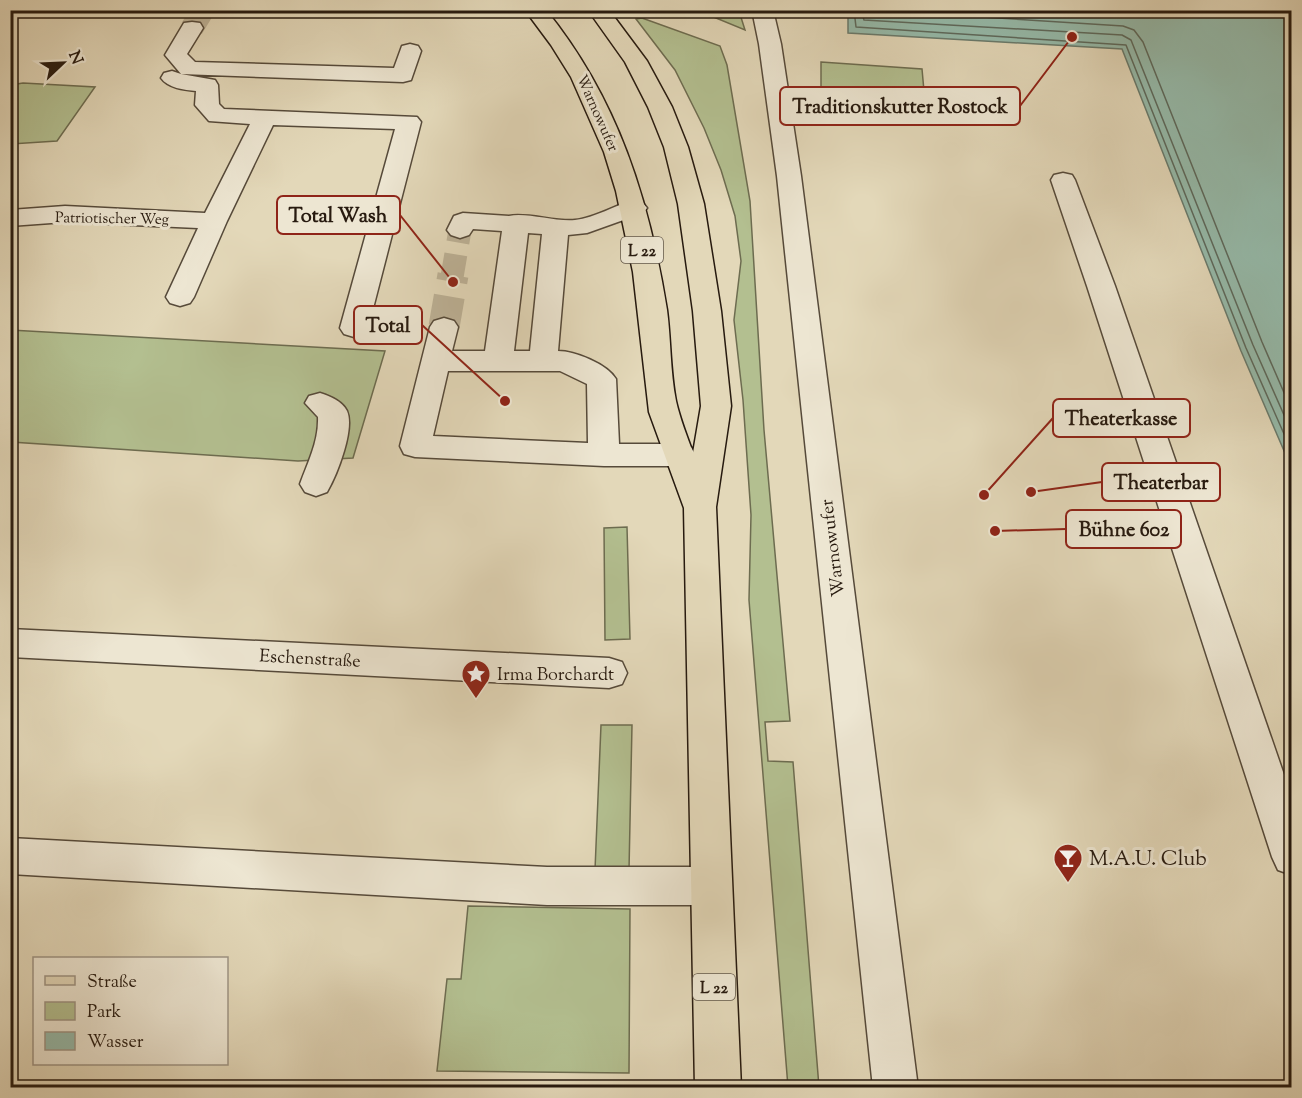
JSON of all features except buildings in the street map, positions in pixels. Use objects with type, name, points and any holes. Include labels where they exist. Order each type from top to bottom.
[{"type":"main road","name":"Warnowufer","points":[[536,10],[555,33],[580,73],[606,129],[634,208],[653,312],[663,410],[700,507]]},
{"type":"main road","name":"Warnowufer","points":[[598,10],[636,61],[660,107],[676,147],[690,204],[707,311],[716,406],[700,507],[718,1088]]},
{"type":"street","name":"Warnowufer","points":[[762,10],[770,44],[783,135],[896,1088]]},
{"type":"street","points":[[285,72],[278,87],[185,83],[166,76],[156,60],[186,28],[176,55],[189,69],[403,75],[410,51]]},
{"type":"street","points":[[207,85],[207,105],[217,116],[409,122],[354,328]]},
{"type":"street","points":[[180,297],[214,221],[265,118]]},
{"type":"street","points":[[1063,180],[1101,286],[1292,857]]},
{"type":"street","points":[[460,230],[463,221],[546,225],[634,208]]},
{"type":"street","name":"Patriotischer Weg","points":[[10,218],[65,214],[214,221]]},
{"type":"street","points":[[531,361],[546,225]]},
{"type":"street","points":[[531,361],[546,225]]},
{"type":"street","points":[[444,327],[415,446],[604,455],[680,455]]},
{"type":"street","points":[[437,361],[531,361],[601,379],[604,455]]},
{"type":"street","points":[[316,484],[333,438],[335,426],[333,413],[320,403]]},
{"type":"street","name":"Eschenstraße","points":[[10,643],[609,673]]},
{"type":"street","points":[[10,856],[547,886],[711,886]]},
{"type":"green space","points":[[699,11],[739,11],[745,30]]},
{"type":"green space","points":[[642,18],[720,46],[727,65],[750,201],[764,430],[790,721],[765,722],[768,761],[793,762],[819,1087],[788,1087],[749,600],[751,515],[743,400],[734,320],[741,261],[735,216],[721,170],[704,128],[675,70],[636,19]]},
{"type":"green space","points":[[821,62],[922,69],[924,91],[963,93],[967,115],[821,107]]},
{"type":"green space","points":[[23,83],[95,87],[57,141],[11,144],[11,85]]},
{"type":"green space","points":[[10,330],[385,351],[353,458],[298,461],[11,442]]},
{"type":"green space","points":[[627,527],[630,639],[605,640],[604,528]]},
{"type":"green space","points":[[601,725],[632,725],[629,870],[595,870]]},
{"type":"green space","points":[[468,906],[630,909],[629,1073],[437,1071],[447,979],[461,979]]},
{"type":"water","points":[[848,11],[1291,11],[1291,467],[1241,351],[1122,49],[848,33]]},
{"type":"tunnel","points":[[192,28],[203,10]]},
{"type":"tunnel","points":[[452,277],[460,230]]},
{"type":"tunnel","points":[[444,327],[453,275]]},
{"type":"place","name":"Traditionskutter Rostock","points":[[1072,37]]},
{"type":"place","name":"Total Wash","points":[[453,282]]},
{"type":"place","name":"Total","points":[[505,401]]},
{"type":"place","name":"Theaterbar","points":[[1031,492]]},
{"type":"place","name":"Theaterkasse","points":[[984,495]]},
{"type":"place","name":"Bühne 602","points":[[995,531]]},
{"type":"place","name":"Irma Borchardt","points":[[476,700]]},
{"type":"place","name":"M.A.U. Club","points":[[1068,884]]}]
